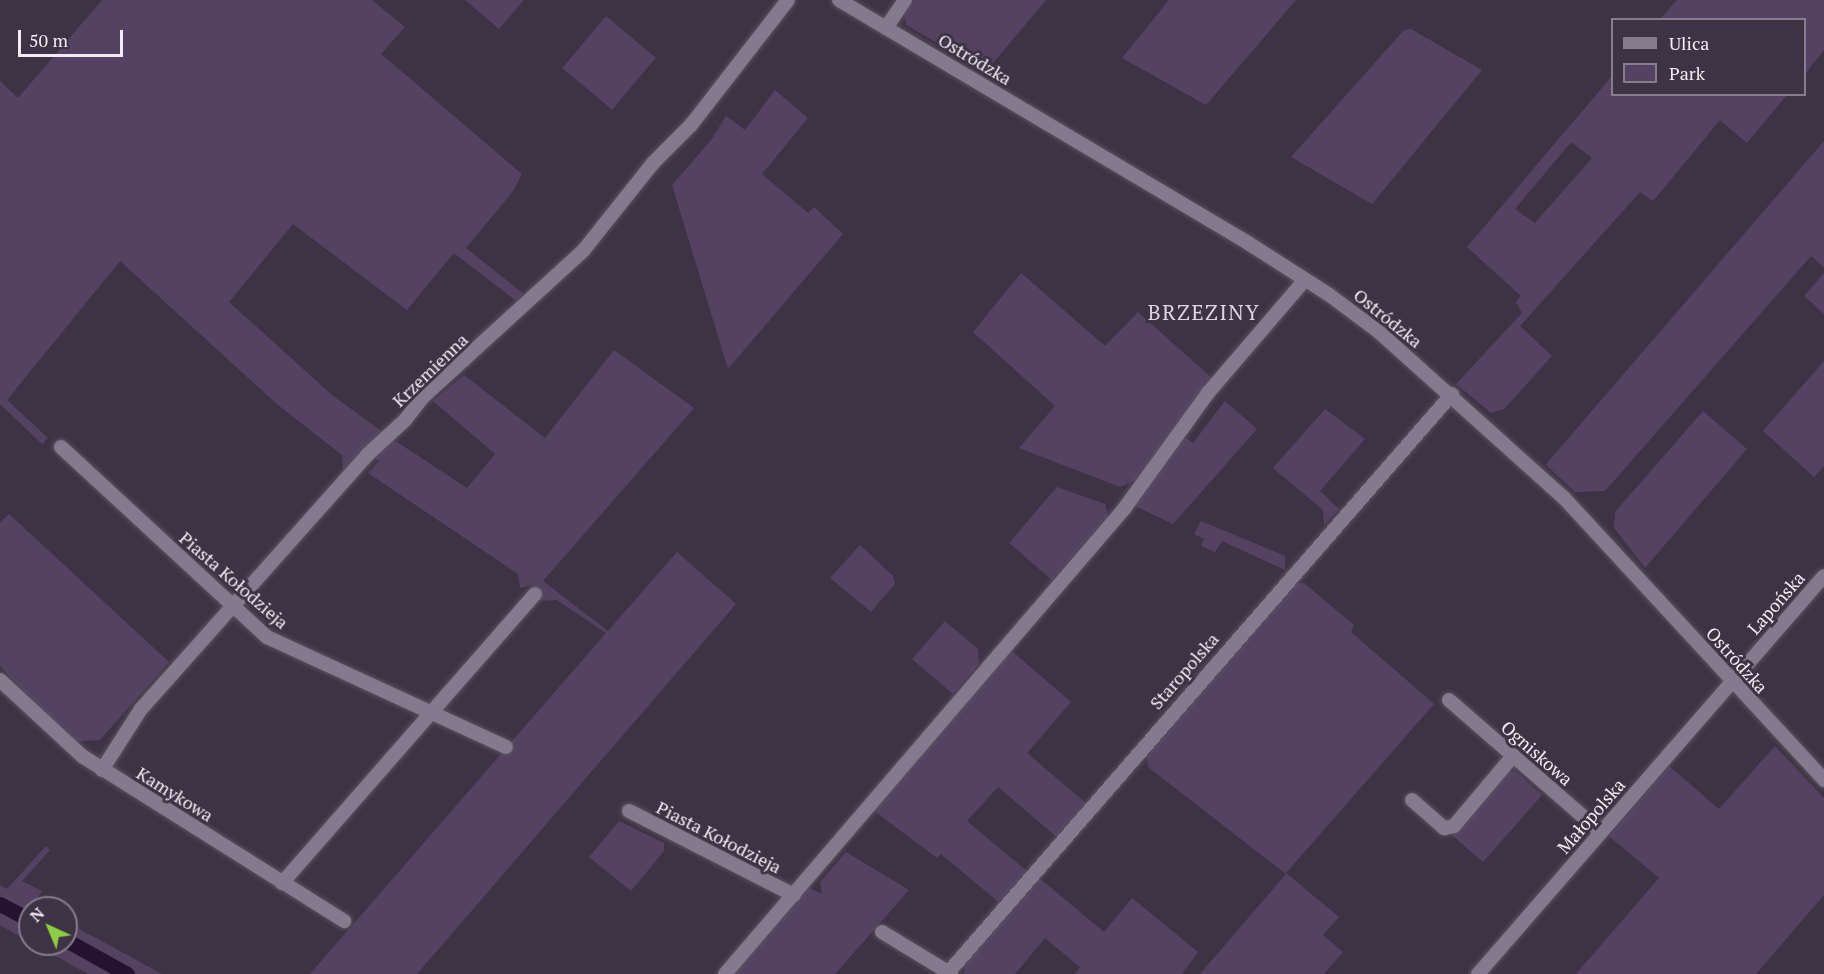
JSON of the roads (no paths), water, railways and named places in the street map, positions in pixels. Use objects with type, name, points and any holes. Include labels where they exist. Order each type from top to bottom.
[{"type":"street","name":"Krzemienna","points":[[102,770],[141,709],[424,396],[583,251],[652,163],[691,125],[789,0]]},
{"type":"street","name":"Ostródzka","points":[[838,0],[1349,309],[1452,394],[1564,498],[1824,778]]},
{"type":"street","points":[[886,28],[905,0]]},
{"type":"street","points":[[725,974],[1124,509],[1208,393],[1304,281]]},
{"type":"street","name":"Staropolska","points":[[950,973],[1132,758],[1452,394]]},
{"type":"street","name":"Piasta Kołodzieja","points":[[62,447],[275,642],[506,747]]},
{"type":"street","name":"Lapońska","points":[[1732,680],[1824,576]]},
{"type":"street","points":[[282,883],[535,594]]},
{"type":"street","name":"Kamykowa","points":[[0,680],[54,733],[102,770],[344,921]]},
{"type":"street","name":"Małopolska","points":[[1478,974],[1732,680]]},
{"type":"street","name":"Ogniskowa","points":[[1449,700],[1601,832]]},
{"type":"street","points":[[1412,800],[1444,828],[1454,826],[1513,756]]},
{"type":"street","name":"Piasta Kołodzieja","points":[[629,811],[794,895]]},
{"type":"street","points":[[882,932],[950,973]]},
{"type":"waterway","points":[[0,904],[18,914]]},
{"type":"waterway","points":[[78,947],[127,974]]},
{"type":"district","name":"BRZEZINY","points":[[1204,312]]}]
